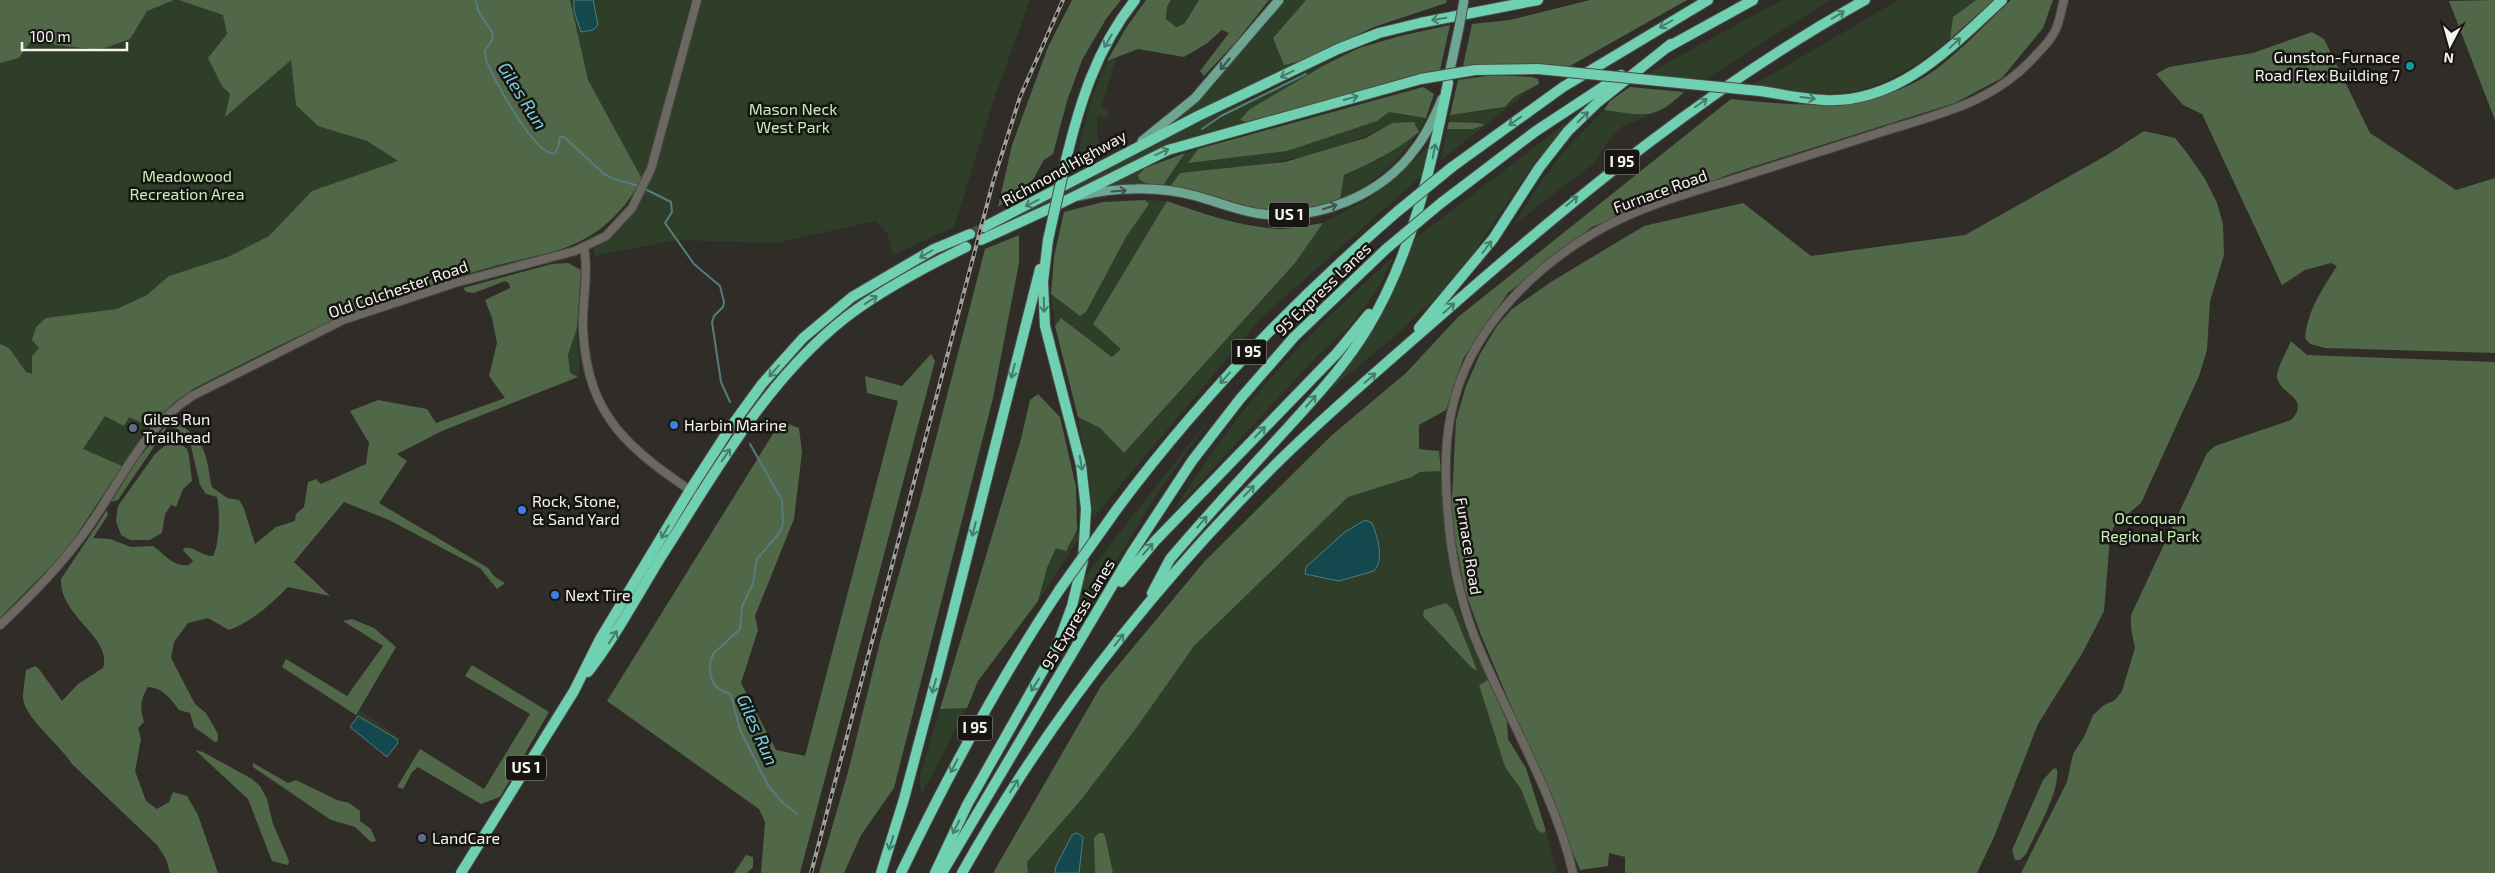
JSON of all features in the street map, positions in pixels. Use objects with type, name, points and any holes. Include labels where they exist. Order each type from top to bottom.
[{"type":"highway","points":[[881,873],[904,799],[938,671],[1023,329],[1048,240],[1077,116],[1090,78],[1107,42],[1135,0]]},
{"type":"highway","points":[[1121,156],[1198,116],[1358,41],[1420,22],[1538,0]]},
{"type":"highway","name":"I 95","points":[[901,873],[970,737],[1060,589],[1117,510],[1184,426],[1256,345],[1336,266],[1398,211],[1452,167],[1563,88],[1639,40],[1708,0]]},
{"type":"highway","name":"95 Express Lanes","points":[[942,873],[1154,516],[1224,419],[1294,337],[1386,249],[1441,203],[1557,117],[1671,44],[1753,0]]},
{"type":"highway","name":"I 95","points":[[962,873],[1045,740],[1146,605],[1196,548],[1277,463],[1571,202],[1648,141],[1762,62],[1865,0]]},
{"type":"highway","points":[[1071,198],[1168,150],[1421,79],[1476,70],[1538,69],[1760,90],[1825,100],[1856,97],[1886,88],[1924,69],[1944,55],[2002,0]]},
{"type":"highway","points":[[1400,352],[1474,263],[1539,168],[1568,131],[1598,102],[1671,44]]},
{"type":"highway","points":[[1146,605],[1170,559],[1345,362],[1374,317],[1399,264],[1431,165],[1448,83]]},
{"type":"highway","name":"Richmond Highway","points":[[984,227],[1121,156]]},
{"type":"highway","name":"Richmond Highway","points":[[981,240],[1071,198]]},
{"type":"highway","name":"US 1","points":[[574,691],[600,639],[690,490],[741,412],[803,338],[852,297],[934,250],[970,234]]},
{"type":"highway","points":[[935,873],[967,805],[1058,644],[1072,606],[1081,568],[1086,509],[1081,465],[1045,326],[1043,282],[1048,240]]},
{"type":"highway","name":"US 1","points":[[461,873],[574,691],[616,634],[700,496],[770,393],[818,343],[850,315],[882,294],[966,247]]},
{"type":"highway","points":[[1095,614],[1155,541],[1353,335],[1382,295],[1399,264]]},
{"type":"main road","name":"Richmond Highway","points":[[1121,156],[1160,128],[1195,98],[1279,0]]},
{"type":"main road","name":"Richmond Highway","points":[[1071,198],[1108,192],[1145,190],[1184,194],[1233,208],[1263,214],[1300,214],[1326,209],[1362,193],[1384,180],[1407,159],[1431,122],[1448,83],[1464,0]]},
{"type":"street","name":"Old Colchester Road","points":[[0,625],[35,590],[78,541],[151,433],[170,412],[192,396],[327,328],[358,315],[455,284],[584,248],[596,242],[618,225],[640,194],[656,155],[697,0]]},
{"type":"street","name":"Furnace Road","points":[[1573,873],[1557,822],[1474,633],[1454,562],[1446,490],[1448,435],[1454,398],[1472,353],[1489,326],[1528,283],[1568,250],[1613,222],[1666,200],[1946,111],[1993,92],[2025,67],[2050,38],[2056,29],[2064,0]]},
{"type":"street","points":[[584,248],[584,341],[589,368],[600,400],[613,426],[623,438],[645,458],[700,496]]},
{"type":"green space","name":"Meadowood Recreation Area","points":[[0,0],[691,0],[647,168],[633,196],[601,229],[573,245],[556,251],[447,280],[369,306],[294,338],[193,389],[175,402],[149,427],[66,551],[0,618]]},
{"type":"green space","points":[[0,0],[174,0],[147,11],[130,39],[105,48],[92,49],[55,45],[49,38],[30,42],[19,58],[0,63]]},
{"type":"green space","name":"Meadowood Recreation Area","points":[[179,0],[570,0],[588,80],[642,179],[612,219],[588,237],[567,247],[436,283],[347,315],[295,338],[193,389],[175,402],[149,426],[129,417],[124,426],[105,416],[83,449],[122,466],[66,551],[0,618],[0,344],[9,348],[26,372],[32,374],[32,356],[39,348],[32,340],[36,327],[46,318],[117,309],[147,295],[169,276],[228,257],[269,236],[312,191],[398,161],[367,141],[318,126],[296,105],[291,60],[225,117],[230,94],[222,86],[208,58],[227,34],[223,15]]},
{"type":"green space","name":"Mason Neck West Park","points":[[701,0],[1030,0],[993,102],[954,227],[893,255],[888,235],[876,221],[775,243],[677,240],[594,256],[594,248],[614,232],[629,216],[650,182],[657,164]]},
{"type":"green space","points":[[1072,0],[1121,0],[1106,19],[1082,60],[1067,101],[1053,154],[1044,160],[1031,183],[998,207],[1012,145],[1048,47]]},
{"type":"green space","points":[[1146,0],[1171,0],[1167,7],[1166,19],[1176,27],[1184,24],[1199,0],[1269,0],[1235,43],[1204,76],[1200,71],[1229,33],[1222,30],[1206,44],[1184,57],[1138,49],[1107,61],[1126,28]]},
{"type":"green space","points":[[1171,0],[1199,0],[1181,26],[1171,25],[1166,19],[1167,7]]},
{"type":"green space","points":[[1286,0],[1306,0],[1273,38],[1302,61],[1221,98],[1161,131],[1195,104]]},
{"type":"green space","points":[[1306,0],[1447,0],[1446,3],[1374,27],[1302,61],[1284,65],[1273,38]]},
{"type":"green space","points":[[1590,0],[1687,0],[1570,66],[1463,66],[1472,24],[1510,20]]},
{"type":"green space","points":[[1782,0],[1830,0],[1706,79],[1643,76]]},
{"type":"green space","points":[[1898,0],[1976,0],[1953,17],[1950,39],[1898,75],[1869,88],[1853,92],[1828,94],[1752,86]]},
{"type":"green space","points":[[1976,0],[1994,0],[1950,39],[1953,17]]},
{"type":"green space","points":[[2011,0],[2053,0],[2043,28],[2002,78],[1955,103],[1733,173],[1592,227],[1508,293],[1463,359],[1446,410],[1419,425],[1419,449],[1439,451],[1441,471],[1420,472],[1412,477],[1348,497],[1194,646],[1137,727],[1080,801],[1027,862],[1028,873],[993,873],[1101,686],[1204,562],[1332,435],[1406,373],[1458,317],[1731,99],[1810,105],[1836,104],[1887,94],[1912,84],[1935,70]]},
{"type":"green space","points":[[2495,0],[2495,120],[2449,1]]},
{"type":"green space","points":[[1450,25],[1440,70],[1246,122],[1240,120],[1250,109],[1323,66],[1359,48],[1400,36]]},
{"type":"green space","points":[[2312,32],[2324,39],[2370,133],[2456,190],[2495,178],[2495,353],[2325,348],[2310,344],[2305,338],[2312,309],[2337,266],[2331,263],[2305,270],[2282,285],[2202,114],[2183,105],[2156,74],[2169,67],[2253,53]]},
{"type":"green space","points":[[1359,48],[1323,66],[1240,120],[1246,122],[1174,142],[1043,208],[983,234],[1198,122]]},
{"type":"green space","points":[[1117,57],[1101,107],[1108,110],[1110,114],[1106,118],[1097,116],[1097,131],[1101,152],[1074,171],[1090,102],[1107,61]]},
{"type":"green space","points":[[1494,75],[1532,77],[1538,79],[1539,84],[1514,97],[1505,107],[1450,115],[1458,80]]},
{"type":"green space","points":[[1423,87],[1434,94],[1426,118],[1389,112],[1377,121],[1287,151],[1188,163],[1198,149]]},
{"type":"green space","points":[[1630,87],[1684,92],[1664,108],[1647,114],[1629,114],[1604,110],[1610,101]]},
{"type":"green space","points":[[1531,89],[1440,161],[1447,129],[1473,129],[1471,122],[1449,122],[1450,115],[1505,108],[1514,97]]},
{"type":"green space","points":[[1588,106],[1535,162],[1464,267],[1437,297],[1397,334],[1328,392],[1363,346],[1382,311],[1416,238]]},
{"type":"green space","points":[[1604,110],[1649,116],[1623,126],[1610,139],[1594,163],[1514,225],[1533,193],[1562,153]]},
{"type":"green space","points":[[1389,112],[1426,118],[1400,156],[1390,166],[1367,185],[1340,200],[1344,175],[1382,158],[1392,123],[1368,136],[1342,146],[1289,160],[1235,168],[1180,173],[1169,188],[1094,190],[1145,168],[1138,175],[1162,187],[1185,153],[1198,149],[1189,162],[1377,121]]},
{"type":"green space","points":[[1414,122],[1419,132],[1410,139],[1383,156],[1344,175],[1340,200],[1315,207],[1290,211],[1267,211],[1191,191],[1169,188],[1180,173],[1285,162],[1366,138],[1392,123]]},
{"type":"green space","points":[[1449,122],[1479,123],[1484,125],[1473,129],[1447,129]]},
{"type":"green space","points":[[2144,131],[2175,138],[2205,179],[2217,203],[2223,224],[2224,255],[2210,301],[2207,350],[2199,376],[2141,503],[2114,526],[2110,537],[2104,611],[2083,652],[2038,724],[1994,837],[1977,873],[1625,873],[1625,857],[1609,853],[1608,866],[1580,870],[1481,635],[1465,591],[1451,518],[1456,420],[1466,386],[1480,354],[1497,326],[1512,309],[1551,282],[1644,226],[1743,203],[1811,256],[1965,235],[2107,155]]},
{"type":"green space","points":[[1430,145],[1424,174],[1262,317],[1093,518],[1089,479],[1078,417],[1100,428],[1124,453],[1295,263],[1323,223],[1368,199],[1396,178]]},
{"type":"green space","points":[[1185,153],[1162,187],[1145,183],[1139,179],[1138,175],[1145,168]]},
{"type":"green space","points":[[1145,200],[1167,201],[1093,324],[1122,348],[1113,357],[1061,318],[1055,326],[1051,294],[1080,316],[1126,237],[1148,204]]},
{"type":"green space","points":[[1145,200],[1149,204],[1126,237],[1086,312],[1080,316],[1051,294],[1054,257],[1064,212],[1103,202]]},
{"type":"green space","points":[[1167,201],[1223,219],[1265,228],[1285,229],[1323,223],[1295,263],[1124,453],[1100,428],[1078,417],[1055,326],[1061,318],[1112,357],[1121,349],[1093,324]]},
{"type":"green space","points":[[1019,235],[1019,263],[993,398],[894,788],[861,835],[844,873],[819,873],[848,772],[881,638],[921,496],[985,249]]},
{"type":"green space","points":[[1394,256],[1379,287],[1350,326],[1317,356],[1172,513],[1214,450],[1276,372],[1314,332]]},
{"type":"green space","points":[[568,263],[581,270],[577,328],[568,355],[570,373],[578,377],[442,431],[397,454],[407,461],[379,503],[488,568],[494,576],[505,583],[497,589],[480,568],[389,520],[344,502],[294,562],[330,596],[288,587],[261,612],[238,626],[229,630],[208,618],[188,623],[174,642],[171,658],[195,704],[206,713],[218,734],[218,741],[215,742],[194,727],[190,713],[179,710],[158,689],[148,687],[143,696],[142,704],[144,722],[138,728],[141,739],[135,771],[146,801],[157,809],[169,802],[173,792],[187,796],[198,815],[218,873],[170,873],[166,859],[157,845],[72,764],[29,714],[23,698],[26,670],[35,666],[62,701],[78,684],[103,668],[104,657],[100,646],[68,605],[61,579],[107,510],[108,515],[93,538],[110,539],[131,547],[153,546],[170,560],[183,565],[189,565],[193,561],[183,550],[184,548],[213,556],[219,527],[217,497],[206,494],[200,485],[191,446],[181,439],[177,429],[168,426],[118,500],[111,502],[138,459],[174,416],[202,447],[207,460],[212,487],[227,498],[239,500],[243,506],[255,544],[276,527],[295,521],[296,514],[304,507],[308,482],[316,479],[321,484],[366,464],[369,443],[350,411],[378,400],[427,409],[436,423],[505,398],[489,376],[497,343],[492,318],[485,300],[510,288],[509,283],[505,281],[474,293],[466,292],[463,288],[552,264]]},
{"type":"green space","points":[[577,328],[578,377],[570,373],[568,355]]},
{"type":"green space","points":[[2291,341],[2307,355],[2495,362],[2495,873],[2021,873],[2067,782],[2073,754],[2085,735],[2093,715],[2104,705],[2115,700],[2122,691],[2135,648],[2131,628],[2131,615],[2207,453],[2215,446],[2291,420],[2296,413],[2297,402],[2284,389],[2277,378],[2280,365]]},
{"type":"green space","points":[[931,354],[935,361],[800,873],[761,873],[765,822],[759,809],[607,701],[781,421],[799,428],[802,452],[794,519],[755,616],[758,630],[741,683],[776,750],[805,756],[898,401],[867,393],[865,376],[902,386]]},
{"type":"green space","points":[[1038,394],[1060,417],[1076,487],[1077,530],[1066,551],[1056,548],[1047,568],[1038,601],[978,681],[967,708],[940,709],[1021,439],[1030,400]]},
{"type":"green space","points":[[1217,409],[1158,493],[1067,641],[1083,579]]},
{"type":"green space","points":[[167,444],[181,444],[187,449],[192,481],[183,489],[176,507],[171,505],[165,514],[162,533],[150,540],[130,540],[121,535],[116,521],[118,506],[155,454]]},
{"type":"green space","points":[[1441,471],[1447,545],[1457,601],[1468,635],[1488,680],[1479,685],[1505,767],[1521,789],[1537,830],[1542,833],[1546,831],[1557,873],[1028,873],[1027,862],[1137,727],[1194,646],[1348,497],[1412,477],[1420,472]]},
{"type":"green space","points":[[1077,530],[1079,538],[1038,601],[1047,568],[1056,548],[1066,550]]},
{"type":"green space","points":[[1446,603],[1453,610],[1477,670],[1473,669],[1423,616],[1424,610]]},
{"type":"green space","points":[[352,619],[374,628],[396,647],[356,715],[282,667],[286,659],[347,696],[383,646],[343,621]]},
{"type":"green space","points":[[472,665],[549,712],[500,797],[481,804],[418,767],[412,772],[403,789],[397,787],[420,749],[484,789],[530,714],[465,676]]},
{"type":"green space","points":[[1488,680],[1507,721],[1508,739],[1526,768],[1546,831],[1542,833],[1537,830],[1521,789],[1505,767],[1479,685]]},
{"type":"green space","points":[[967,708],[921,796],[920,775],[940,709]]},
{"type":"green space","points":[[359,709],[403,741],[356,715]]},
{"type":"green space","points":[[195,750],[203,752],[252,779],[260,786],[267,799],[273,824],[289,861],[288,865],[272,861],[248,799]]},
{"type":"green space","points":[[253,763],[288,783],[296,780],[337,800],[349,803],[360,811],[360,821],[371,829],[376,841],[371,842],[355,827],[331,820],[253,767]]},
{"type":"green space","points":[[2054,768],[2057,769],[2055,789],[2046,812],[2026,854],[2020,860],[2015,860],[2012,850],[2043,780]]},
{"type":"green space","points":[[1099,833],[1103,833],[1105,836],[1113,873],[1095,873],[1094,838]]},
{"type":"green space","points":[[746,855],[753,857],[753,867],[747,873],[734,873]]},
{"type":"water","points":[[574,0],[593,0],[598,25],[593,30],[581,32],[574,11]]},
{"type":"water","points":[[1365,520],[1372,523],[1379,547],[1379,560],[1374,571],[1339,581],[1305,574],[1306,567],[1345,532]]},
{"type":"water","points":[[358,716],[397,739],[398,743],[387,757],[350,727]]},
{"type":"water","points":[[1077,833],[1083,837],[1079,873],[1055,873],[1056,866],[1072,835]]},
{"type":"waterway","name":"Giles Run","points":[[476,0],[481,16],[492,31],[493,36],[485,50],[486,60],[515,114],[536,142],[545,150],[554,154],[558,148],[560,137],[564,137],[604,174],[639,186]]},
{"type":"waterway","points":[[1202,129],[1221,116],[1306,74]]},
{"type":"waterway","name":"Giles Run","points":[[643,188],[671,202],[672,212],[665,223],[694,264],[720,286],[724,302],[723,307],[714,316],[712,322],[721,382],[730,402]]},
{"type":"waterway","name":"Giles Run","points":[[750,444],[782,500],[783,522],[781,531],[757,559],[753,583],[742,607],[740,629],[713,654],[710,663],[710,673],[716,686],[731,695],[740,730],[769,787],[783,803],[797,814]]},
{"type":"tunnel","points":[[970,234],[984,227]]},
{"type":"railway","points":[[811,873],[993,182],[1020,97],[1063,0]]},
{"type":"place","name":"Gunston-Furnace Road Flex Building 7","points":[[2410,66]]},
{"type":"place","name":"Harbin Marine","points":[[674,425]]},
{"type":"place","name":"Giles Run Trailhead","points":[[133,428]]},
{"type":"place","name":"Rock, Stone, & Sand Yard","points":[[522,510]]},
{"type":"place","name":"Next Tire","points":[[555,595]]},
{"type":"place","name":"LandCare","points":[[422,838]]},
{"type":"park label","name":"Occoquan Regional Park","points":[[2150,527]]}]
